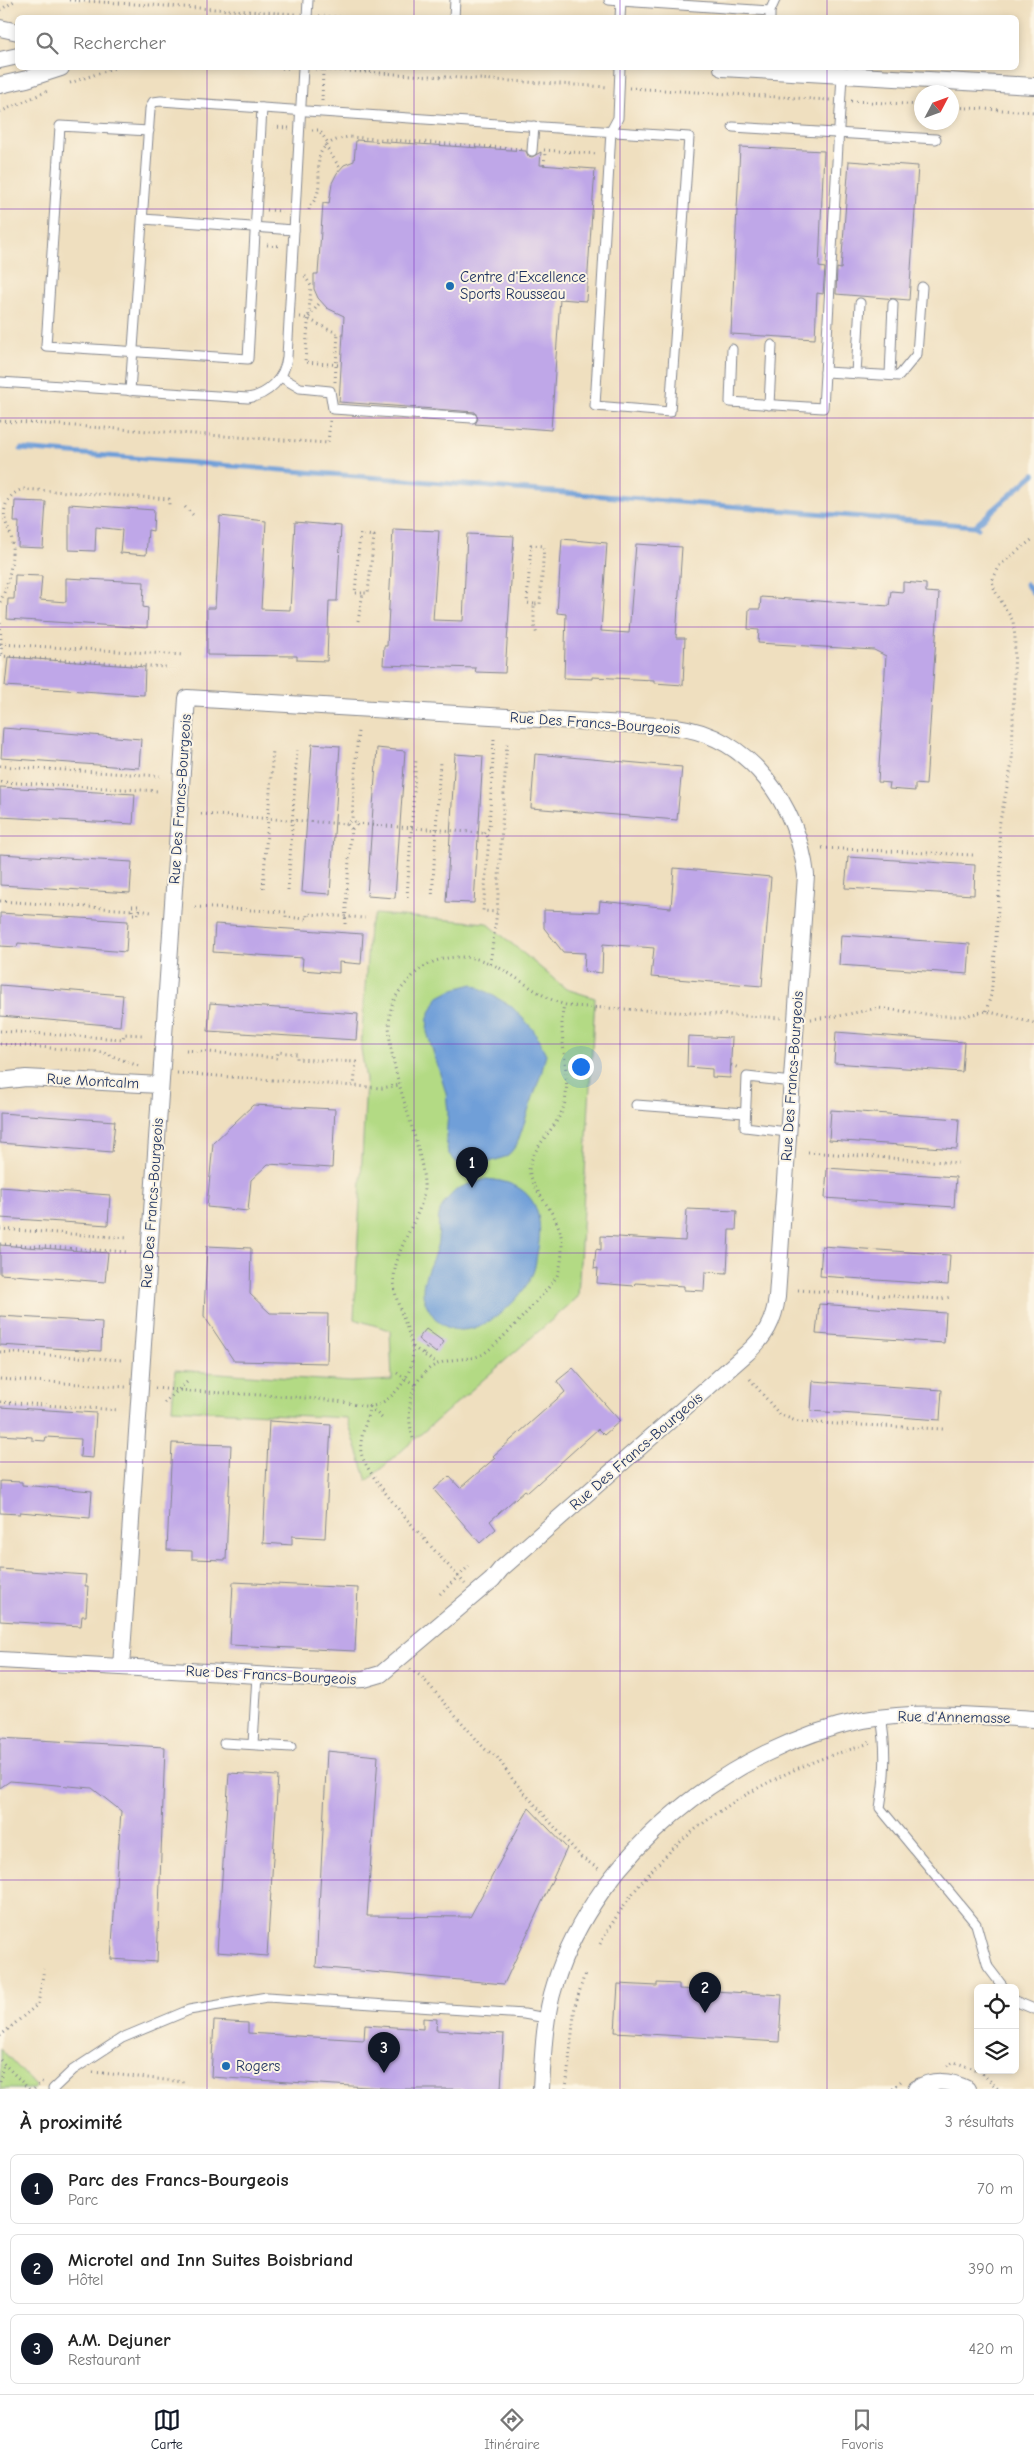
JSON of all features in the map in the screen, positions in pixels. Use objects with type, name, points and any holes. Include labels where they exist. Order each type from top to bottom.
[{"type":"street","points":[[0,28],[15,31]]},
{"type":"street","points":[[0,60],[15,57]]},
{"type":"street","points":[[0,85],[55,70]]},
{"type":"street","points":[[783,70],[1034,86]]},
{"type":"street","name":"Rue Des Francs-Bourgeois","points":[[0,1660],[344,1680],[373,1677],[387,1670],[492,1580],[501,1569],[754,1347],[767,1332],[776,1308],[787,1132],[806,890],[805,864],[793,822],[780,798],[748,761],[728,746],[706,734],[676,727],[187,698],[121,1667]]},
{"type":"street","name":"Rue Montcalm","points":[[0,1070],[26,1078]]},
{"type":"street","name":"Rue Montcalm","points":[[0,1081],[26,1078],[160,1085]]},
{"type":"street","name":"Rue d'Annemasse","points":[[541,2089],[546,2018],[563,1961],[584,1921],[618,1870],[663,1824],[716,1782],[762,1755],[831,1728],[881,1718],[940,1714],[1034,1720]]},
{"type":"street","points":[[916,2089],[939,2082],[954,2083],[967,2089]]},
{"type":"lane","points":[[308,0],[308,15]]},
{"type":"lane","points":[[454,15],[455,0]]},
{"type":"lane","points":[[609,0],[745,4],[770,14],[775,0]]},
{"type":"lane","points":[[620,15],[621,1]]},
{"type":"lane","points":[[0,382],[248,398],[264,392],[281,376],[287,357],[303,70]]},
{"type":"lane","points":[[130,391],[149,131],[152,105],[157,101],[612,131],[689,137],[670,412],[595,406],[612,131],[618,118],[620,70]]},
{"type":"lane","points":[[732,349],[730,402],[823,408],[842,74]]},
{"type":"lane","points":[[149,131],[60,126],[46,346],[248,359],[262,108]]},
{"type":"lane","points":[[534,126],[535,150]]},
{"type":"lane","points":[[734,127],[936,139]]},
{"type":"lane","points":[[143,219],[294,230]]},
{"type":"lane","points":[[825,372],[899,376],[917,354],[922,287]]},
{"type":"lane","points":[[856,374],[860,303]]},
{"type":"lane","points":[[890,375],[893,304]]},
{"type":"lane","points":[[769,405],[772,345]]},
{"type":"lane","points":[[281,376],[300,388],[330,391],[334,409],[472,418]]},
{"type":"lane","points":[[787,1132],[744,1127],[748,1077],[792,1082]]},
{"type":"lane","points":[[636,1105],[745,1113]]},
{"type":"lane","points":[[253,1744],[257,1676]]},
{"type":"lane","points":[[881,1718],[886,1744],[885,1777],[880,1808],[976,1924],[988,1968],[1001,1984]]},
{"type":"lane","points":[[224,1743],[291,1747]]},
{"type":"lane","points":[[53,2089],[73,2070],[122,2038],[189,2010],[267,1997],[524,2014],[546,2018]]},
{"type":"lane","points":[[1019,2003],[1034,2009]]},
{"type":"path","points":[[0,10],[16,0]]},
{"type":"path","points":[[69,0],[293,15]]},
{"type":"path","points":[[322,101],[321,70],[604,86]]},
{"type":"path","points":[[633,88],[830,100]]},
{"type":"path","points":[[854,101],[914,105]]},
{"type":"path","points":[[959,107],[1034,112]]},
{"type":"path","points":[[321,122],[319,130],[340,168]]},
{"type":"path","points":[[271,127],[290,128]]},
{"type":"path","points":[[312,130],[319,130]]},
{"type":"path","points":[[309,213],[310,206],[316,199],[320,154],[326,144],[348,137],[599,154],[598,164]]},
{"type":"path","points":[[535,150],[544,165]]},
{"type":"path","points":[[265,210],[284,212]]},
{"type":"path","points":[[263,245],[281,246]]},
{"type":"path","points":[[305,268],[304,277],[311,286],[305,362],[342,365]]},
{"type":"path","points":[[308,318],[321,301]]},
{"type":"path","points":[[308,318],[317,325],[344,334]]},
{"type":"path","points":[[336,364],[338,333]]},
{"type":"path","points":[[0,421],[328,443],[330,416]]},
{"type":"path","points":[[0,602],[8,586],[12,542],[6,525],[4,511],[8,500],[14,493],[23,489],[169,499],[169,506]]},
{"type":"path","points":[[185,507],[194,516]]},
{"type":"path","points":[[360,534],[374,536],[368,593],[362,593],[355,593],[360,534]]},
{"type":"path","points":[[986,1011],[991,996],[1000,884],[1001,851],[998,826],[1012,763],[1015,637],[1013,621],[995,591],[992,581],[1000,565],[1034,538]]},
{"type":"path","points":[[531,545],[544,546],[540,604],[534,604],[527,603],[531,545]]},
{"type":"path","points":[[358,621],[362,593]]},
{"type":"path","points":[[534,604],[534,624],[537,635]]},
{"type":"path","points":[[0,623],[1,656],[166,666]]},
{"type":"path","points":[[1,644],[184,655]]},
{"type":"path","points":[[347,824],[352,819],[358,731]]},
{"type":"path","points":[[484,833],[489,828],[494,739]]},
{"type":"path","points":[[490,964],[497,912],[507,740]]},
{"type":"path","points":[[263,888],[273,749]]},
{"type":"path","points":[[288,890],[297,750]]},
{"type":"path","points":[[407,897],[416,758]]},
{"type":"path","points":[[432,899],[440,761]]},
{"type":"path","points":[[0,766],[160,776]]},
{"type":"path","points":[[1,782],[158,791]]},
{"type":"path","points":[[201,814],[347,824],[352,829],[345,924]]},
{"type":"path","points":[[352,819],[357,824],[484,833],[489,838],[483,911],[497,912]]},
{"type":"path","points":[[352,829],[356,828],[357,824]]},
{"type":"path","points":[[822,848],[973,855]]},
{"type":"path","points":[[0,902],[132,910],[132,914],[138,914],[139,910],[151,912]]},
{"type":"path","points":[[195,907],[286,912],[286,918],[307,919],[307,914],[365,918]]},
{"type":"path","points":[[150,1388],[334,1400],[370,1406],[384,1401],[405,1379],[412,1364],[413,1346],[397,1304],[394,1276],[400,1247],[418,1210],[424,1186],[400,1085],[391,1038],[390,1019],[393,1002],[402,985],[426,966],[446,958],[467,957],[490,964],[564,1005],[774,1017]]},
{"type":"path","points":[[413,1438],[409,1407],[411,1392],[415,1385],[437,1364],[449,1360],[474,1358],[492,1348],[543,1295],[560,1268],[562,1244],[560,1229],[529,1170],[534,1154],[559,1118],[564,1103],[567,1081],[562,1021],[564,1005]]},
{"type":"path","points":[[808,1019],[839,1016],[878,1008],[941,1016],[964,1016],[986,1011],[1034,1023]]},
{"type":"path","points":[[0,1031],[123,1039],[124,1034],[143,1036]]},
{"type":"path","name":"Rue Montcalm","points":[[0,1044],[102,1052],[141,1067]]},
{"type":"path","points":[[186,1050],[277,1058],[278,1052],[298,1054],[297,1059],[356,1062],[354,1086]]},
{"type":"path","points":[[730,1065],[737,1066]]},
{"type":"path","points":[[184,1073],[386,1088],[400,1085]]},
{"type":"path","points":[[808,1152],[958,1163]]},
{"type":"path","points":[[0,1229],[130,1238]]},
{"type":"path","points":[[0,1244],[129,1252]]},
{"type":"path","points":[[798,1290],[940,1299],[951,1296]]},
{"type":"path","points":[[413,1346],[437,1364]]},
{"type":"path","points":[[423,1353],[428,1346]]},
{"type":"path","points":[[0,1352],[122,1360]]},
{"type":"path","points":[[397,1373],[415,1385]]},
{"type":"path","points":[[0,1379],[129,1387]]},
{"type":"path","points":[[750,1379],[779,1414],[798,1422],[943,1429]]},
{"type":"path","points":[[164,1403],[188,1382]]},
{"type":"path","points":[[0,1402],[118,1410]]},
{"type":"path","points":[[370,1406],[384,1420]]},
{"type":"path","points":[[370,1406],[361,1444],[366,1465],[422,1537],[459,1577]]},
{"type":"path","points":[[440,1594],[469,1566]]},
{"type":"path","points":[[414,1674],[422,1677],[486,1749],[497,1757],[512,1780],[581,1857],[596,1867]]},
{"type":"path","points":[[600,1944],[634,1891],[654,1867],[715,1814],[739,1797],[819,1759],[872,1741]]},
{"type":"path","points":[[0,2036],[38,2004],[44,1969]]},
{"type":"path","points":[[566,2089],[576,2006],[585,1973]]},
{"type":"path","points":[[0,2082],[1,2061]]},
{"type":"path","points":[[1,2061],[29,2089]]},
{"type":"path","points":[[73,2070],[184,2082]]},
{"type":"path","points":[[983,2074],[998,2089]]},
{"type":"path","points":[[34,2089],[46,2078]]},
{"type":"green space","points":[[375,914],[487,923],[566,989],[595,998],[578,1297],[367,1481],[347,1418],[172,1409],[175,1370],[350,1382],[392,1380],[390,1330],[354,1319],[366,1080],[361,1049],[369,927]]},
{"type":"green space","points":[[0,2048],[36,2086],[34,2089],[0,2089]]},
{"type":"water","points":[[473,984],[511,1006],[533,1029],[546,1054],[517,1144],[508,1156],[471,1168],[457,1163],[448,1153],[446,1139],[448,1112],[446,1093],[427,1032],[428,1017],[437,998],[454,989]]},
{"type":"water","points":[[486,1179],[514,1185],[524,1191],[531,1199],[536,1209],[540,1234],[535,1265],[532,1275],[515,1300],[489,1321],[475,1328],[460,1330],[446,1327],[434,1317],[427,1306],[423,1293],[426,1275],[437,1246],[439,1214],[446,1201],[459,1188]]},
{"type":"building","name":"Centre d'Excellence Sports Rousseau","points":[[356,140],[526,151],[528,156],[532,157],[541,152],[540,165],[595,169],[586,301],[560,299],[551,430],[475,424],[478,419],[475,412],[339,402],[344,316],[327,308],[318,298],[314,289],[314,274],[318,274],[323,203],[329,204],[332,183],[337,173],[344,165],[354,161]]},
{"type":"building","points":[[740,147],[824,151],[819,267],[825,268],[823,294],[817,293],[815,339],[731,334]]},
{"type":"building","points":[[849,161],[918,166],[909,300],[836,294],[837,268],[841,269]]},
{"type":"building","points":[[15,501],[46,502],[43,548],[18,547],[19,522],[14,522]]},
{"type":"building","points":[[69,504],[154,510],[153,531],[148,530],[146,555],[120,553],[122,530],[96,527],[95,551],[69,550]]},
{"type":"building","points":[[220,516],[266,521],[261,609],[290,610],[295,522],[341,526],[337,601],[329,601],[327,661],[297,660],[297,656],[207,655],[207,608],[215,608]]},
{"type":"building","points":[[393,529],[439,531],[433,620],[463,621],[467,534],[514,536],[505,673],[475,672],[476,668],[383,665],[384,646],[387,646]]},
{"type":"building","points":[[562,539],[607,543],[601,631],[629,633],[636,544],[682,547],[676,638],[685,638],[683,685],[654,683],[654,680],[592,677],[592,679],[564,678],[566,614],[557,613]]},
{"type":"building","points":[[15,575],[42,576],[40,600],[66,602],[66,578],[144,582],[143,607],[148,608],[147,628],[7,619],[8,599],[14,599]]},
{"type":"building","points":[[903,582],[926,584],[926,592],[939,593],[926,785],[915,784],[915,791],[889,789],[890,783],[878,782],[886,656],[874,650],[758,643],[759,630],[748,629],[749,609],[760,609],[761,597],[889,606],[891,591],[903,592]]},
{"type":"building","points":[[8,657],[145,667],[144,695],[5,686]]},
{"type":"building","points":[[3,728],[141,739],[139,768],[1,758]]},
{"type":"building","points":[[312,744],[340,746],[330,894],[302,892]]},
{"type":"building","points":[[377,748],[405,751],[395,898],[367,896]]},
{"type":"building","points":[[455,754],[483,756],[474,903],[446,902]]},
{"type":"building","points":[[535,754],[682,767],[677,820],[531,808]]},
{"type":"building","points":[[0,787],[135,794],[133,824],[0,817]]},
{"type":"building","points":[[0,854],[132,862],[130,893],[0,885]]},
{"type":"building","points":[[848,857],[975,865],[974,895],[845,888]]},
{"type":"building","points":[[674,868],[771,877],[762,986],[651,977],[654,948],[603,944],[602,973],[584,971],[585,953],[563,952],[544,928],[544,910],[599,912],[600,901],[671,908]]},
{"type":"building","points":[[0,913],[128,921],[126,952],[18,943],[17,947],[0,946]]},
{"type":"building","points":[[215,924],[363,934],[361,964],[339,962],[339,973],[302,970],[303,958],[213,952]]},
{"type":"building","points":[[841,935],[970,944],[968,974],[839,965]]},
{"type":"building","points":[[0,985],[123,995],[120,1026],[0,1016]]},
{"type":"building","points":[[210,1003],[358,1014],[356,1040],[208,1031]]},
{"type":"building","points":[[836,1032],[964,1042],[962,1072],[834,1063]]},
{"type":"building","points":[[688,1036],[732,1038],[730,1078],[712,1077],[712,1069],[687,1067]]},
{"type":"building","points":[[253,1105],[335,1109],[332,1168],[268,1164],[251,1180],[248,1211],[207,1207],[213,1143]]},
{"type":"building","points":[[831,1110],[959,1119],[957,1149],[829,1140]]},
{"type":"building","points":[[0,1113],[115,1121],[112,1152],[0,1143]]},
{"type":"building","points":[[827,1168],[956,1177],[954,1207],[825,1198]]},
{"type":"building","points":[[0,1187],[110,1195],[108,1225],[0,1218]]},
{"type":"building","points":[[687,1209],[737,1211],[736,1230],[729,1230],[727,1273],[705,1272],[704,1291],[684,1290],[684,1286],[635,1283],[634,1286],[597,1283],[598,1268],[594,1269],[596,1249],[601,1250],[601,1236],[685,1241]]},
{"type":"building","points":[[0,1245],[108,1253],[105,1282],[0,1274]]},
{"type":"building","points":[[207,1246],[251,1248],[250,1294],[270,1313],[328,1314],[327,1363],[234,1361],[204,1316]]},
{"type":"building","points":[[822,1246],[950,1255],[948,1285],[820,1276]]},
{"type":"building","points":[[819,1304],[946,1313],[944,1343],[816,1334]]},
{"type":"building","points":[[0,1316],[102,1322],[101,1351],[0,1345]]},
{"type":"building","points":[[426,1329],[444,1342],[436,1353],[418,1339]]},
{"type":"building","points":[[573,1368],[620,1421],[604,1435],[598,1429],[528,1492],[525,1490],[490,1521],[496,1529],[480,1543],[434,1490],[449,1476],[460,1488],[495,1458],[493,1456],[565,1392],[557,1381]]},
{"type":"building","points":[[813,1381],[942,1390],[940,1420],[811,1411]]},
{"type":"building","points":[[0,1407],[96,1413],[93,1458],[80,1457],[81,1439],[46,1437],[45,1441],[32,1440],[32,1437],[0,1435]]},
{"type":"building","points":[[269,1421],[331,1425],[325,1538],[292,1536],[292,1545],[263,1543]]},
{"type":"building","points":[[172,1443],[231,1445],[226,1560],[192,1559],[192,1551],[167,1550]]},
{"type":"building","points":[[0,1481],[22,1482],[22,1485],[92,1491],[90,1518],[20,1512],[20,1514],[0,1513]]},
{"type":"building","points":[[0,1569],[86,1575],[85,1586],[88,1586],[86,1616],[82,1616],[81,1626],[0,1621]]},
{"type":"building","points":[[233,1582],[358,1588],[355,1651],[230,1645]]},
{"type":"building","points":[[0,1738],[165,1747],[157,1962],[111,1959],[121,1811],[92,1788],[10,1781],[0,1788]]},
{"type":"building","points":[[327,1751],[378,1756],[367,1916],[470,1917],[529,1808],[567,1848],[504,1984],[316,1967]]},
{"type":"building","points":[[229,1773],[278,1776],[267,1956],[217,1952]]},
{"type":"building","points":[[657,1983],[679,1984],[679,1989],[782,1995],[779,2042],[615,2032],[618,1984],[657,1986]]},
{"type":"building","points":[[423,2018],[437,2019],[436,2030],[504,2034],[501,2089],[398,2089],[211,2077],[214,2021],[248,2023],[248,2033],[364,2040],[365,2025],[423,2029]]},
{"type":"waterway","points":[[21,449],[975,526],[978,528]]},
{"type":"waterway","points":[[975,526],[1034,474]]},
{"type":"waterway","points":[[1026,584],[1034,594]]},
{"type":"place","name":"Centre d'Excellence Sports Rousseau","points":[[450,286]]},
{"type":"place","name":"Parc des Francs-Bourgeois","points":[[472,1188]]},
{"type":"place","name":"Microtel and Inn Suites Boisbriand","points":[[705,2013]]},
{"type":"place","name":"Rogers","points":[[226,2066]]},
{"type":"place","name":"A.M. Dejuner","points":[[384,2073]]}]
